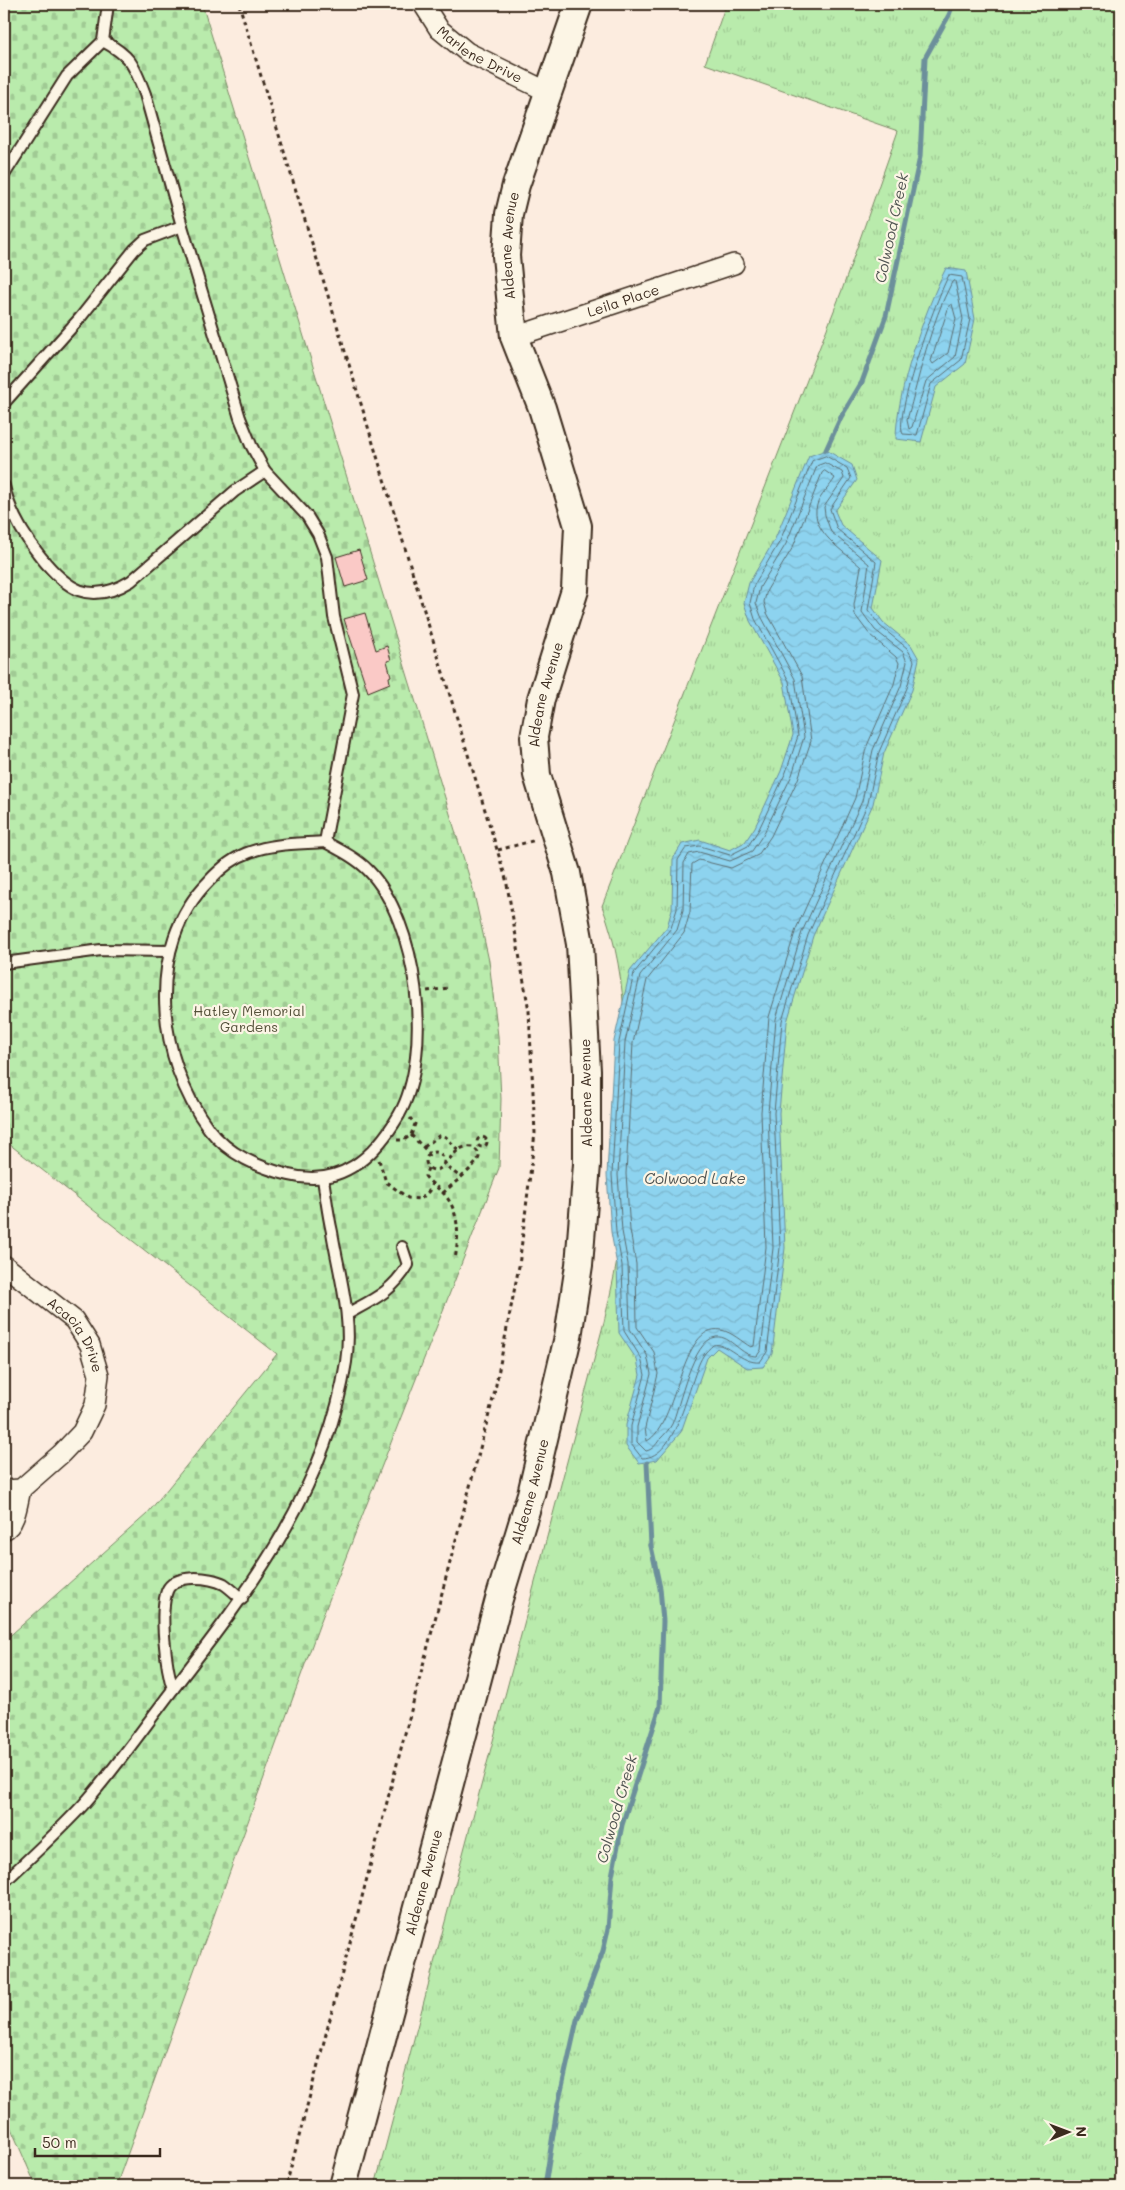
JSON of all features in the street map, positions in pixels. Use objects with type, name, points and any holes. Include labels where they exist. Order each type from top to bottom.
[{"type":"street","name":"Marlene Drive","points":[[422,4],[438,29],[467,52],[548,92]]},
{"type":"street","name":"Aldeane Avenue","points":[[343,2186],[499,1600],[531,1494],[560,1371],[578,1274],[587,1164],[587,1071],[580,944],[567,873],[557,835],[537,775],[534,737],[541,699],[576,590],[578,526],[542,408],[514,337],[506,256],[508,214],[516,185],[579,4]]},
{"type":"street","name":"Leila Place","points":[[514,337],[734,264]]},
{"type":"street","name":"Acacia Drive","points":[[4,1266],[74,1320],[90,1345],[99,1375],[95,1405],[82,1432],[61,1454],[12,1489],[14,1518],[8,1528],[4,1530]]},
{"type":"lane","points":[[4,175],[67,76],[103,41],[108,4]]},
{"type":"lane","points":[[103,41],[122,52],[136,70],[145,94],[182,226],[240,418],[251,445],[266,471],[307,516],[318,534],[327,557],[334,617],[353,694],[325,842]]},
{"type":"lane","points":[[4,403],[80,318],[134,250],[145,240],[182,226]]},
{"type":"lane","points":[[4,486],[16,520],[26,538],[53,571],[66,584],[83,592],[101,593],[116,590],[131,581],[235,491],[266,471]]},
{"type":"lane","points":[[325,842],[346,853],[368,869],[396,912],[412,962],[416,992],[416,1049],[412,1077],[400,1112],[373,1150],[343,1172],[323,1179],[296,1177],[257,1166],[240,1157],[210,1130],[186,1088],[168,1032],[165,979],[169,951],[176,929],[198,892],[231,862],[249,852],[270,846],[325,842]]},
{"type":"lane","points":[[4,963],[101,950],[169,951]]},
{"type":"lane","points":[[4,1882],[58,1831],[84,1803],[145,1728],[242,1599],[297,1508],[328,1435],[346,1361],[347,1314],[323,1179]]},
{"type":"lane","points":[[347,1314],[388,1292],[399,1280],[408,1265],[402,1247]]},
{"type":"lane","points":[[173,1689],[167,1672],[165,1654],[165,1602],[168,1589],[173,1583],[181,1581],[207,1580],[223,1584],[242,1599]]},
{"type":"path","points":[[498,850],[557,835]]},
{"type":"path","points":[[416,992],[448,988]]},
{"type":"path","points":[[424,1147],[440,1135],[446,1137],[458,1150]]},
{"type":"path","points":[[411,1136],[429,1153]]},
{"type":"path","points":[[428,1168],[435,1170],[458,1150],[468,1147],[478,1148],[479,1158],[443,1193]]},
{"type":"path","points":[[373,1150],[381,1163],[386,1182],[400,1194],[414,1200],[421,1199],[430,1191],[432,1184]]},
{"type":"path","points":[[429,1153],[440,1153],[444,1164],[460,1177]]},
{"type":"path","points":[[429,1153],[425,1160],[428,1168],[425,1176],[443,1193],[451,1206],[459,1231],[455,1259]]},
{"type":"green space","name":"Hatley Memorial Gardens","points":[[4,4],[202,4],[473,889],[489,961],[498,1036],[501,1099],[499,1168],[320,1623],[116,2186],[36,2186],[4,2112],[4,1641],[147,1514],[277,1354],[4,1140]]},
{"type":"green space","points":[[726,4],[1121,4],[1121,2186],[375,2186],[612,1288],[622,1229],[626,1053],[625,1023],[618,963],[602,906],[842,290],[898,131],[705,64]]},
{"type":"water","points":[[946,268],[966,271],[975,319],[965,364],[936,387],[921,442],[896,439],[901,399],[913,352],[929,306]]},
{"type":"water","name":"Colwood Lake","points":[[826,450],[852,465],[857,480],[835,511],[841,525],[882,560],[873,608],[883,622],[911,645],[919,659],[912,690],[884,753],[873,804],[813,936],[787,1022],[779,1113],[785,1248],[772,1354],[763,1367],[747,1368],[717,1348],[707,1358],[681,1432],[657,1460],[639,1463],[626,1446],[626,1425],[640,1375],[637,1360],[619,1333],[617,1265],[611,1232],[607,1175],[614,1041],[630,971],[667,927],[672,909],[673,859],[682,844],[700,840],[730,850],[745,842],[755,827],[781,771],[793,735],[784,682],[750,621],[744,603],[749,583],[775,539],[809,456]]},
{"type":"building","points":[[359,550],[368,580],[345,587],[336,557]]},
{"type":"building","points":[[365,613],[376,650],[387,646],[391,660],[387,661],[391,676],[389,677],[390,683],[368,692],[344,619]]},
{"type":"waterway","name":"Colwood Creek","points":[[826,450],[841,417],[862,382],[886,316],[920,157],[925,58],[949,15],[953,4]]},
{"type":"waterway","name":"Colwood Creek","points":[[545,2186],[557,2109],[577,2020],[603,1951],[608,1929],[612,1876],[622,1825],[660,1707],[663,1621],[660,1588],[651,1546],[647,1463]]}]
